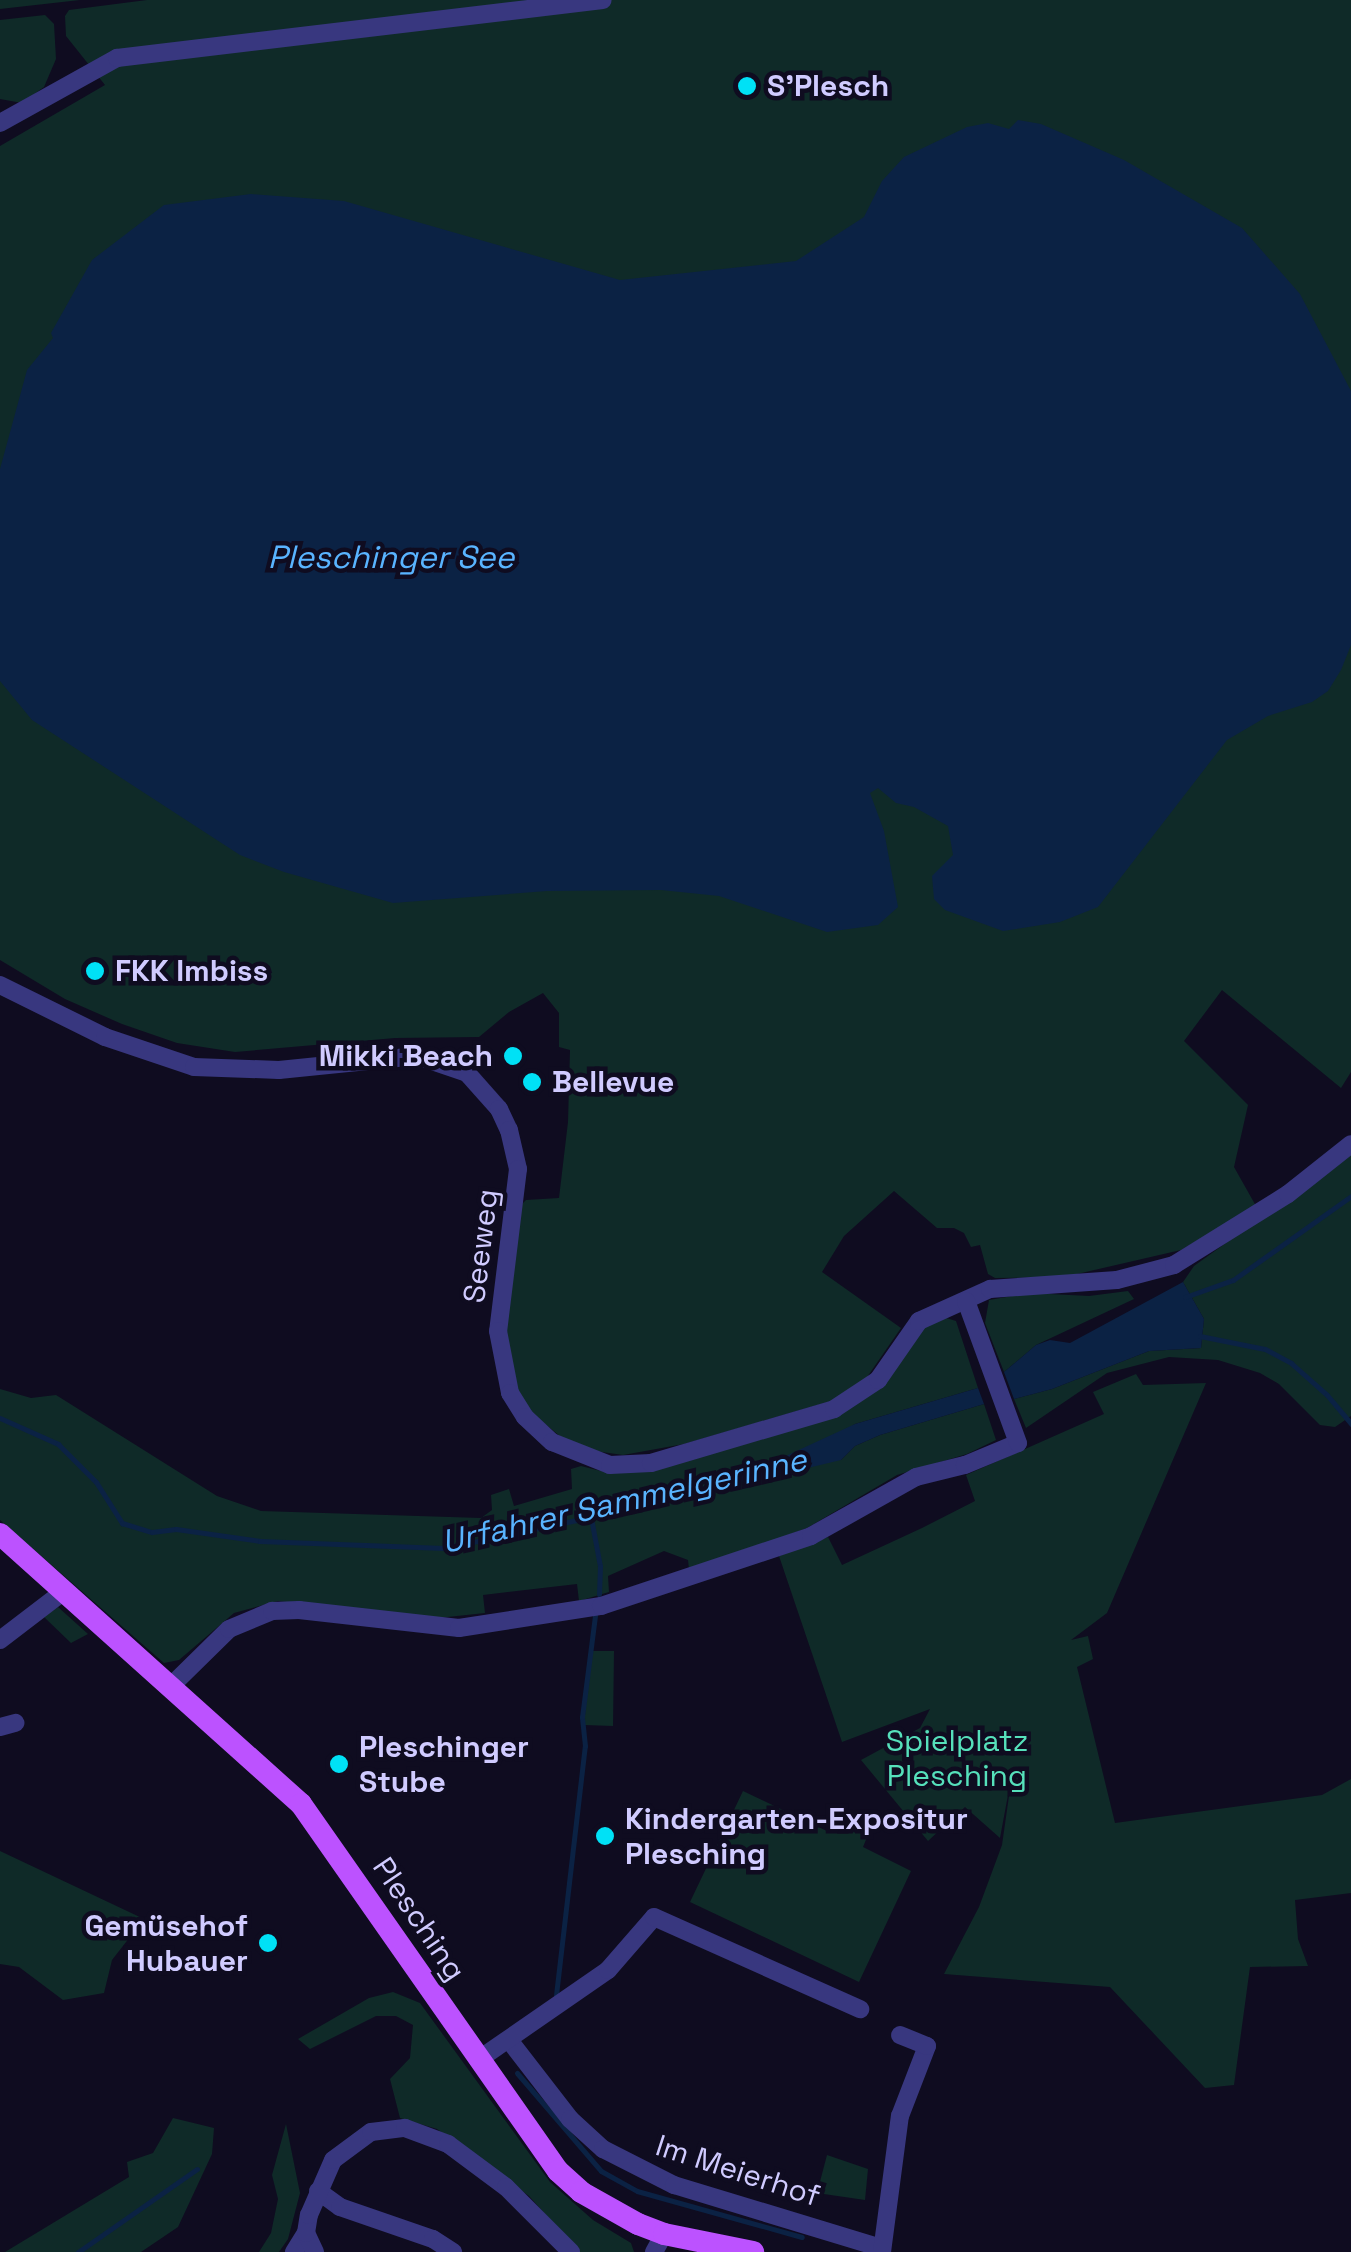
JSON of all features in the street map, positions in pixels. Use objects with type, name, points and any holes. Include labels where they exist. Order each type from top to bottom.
[{"type":"main road","name":"Plesching","points":[[0,1534],[172,1686],[317,1823],[558,2171],[659,2243],[739,2251]]},
{"type":"street","points":[[0,123],[118,58],[604,0]]},
{"type":"street","name":"Seeweg","points":[[0,985],[105,1038],[194,1067],[280,1070],[417,1056],[467,1073],[499,1109],[510,1130],[518,1169],[498,1330],[499,1356],[510,1393],[525,1417],[552,1442],[598,1462],[651,1463],[834,1409],[878,1380],[919,1321],[990,1289],[1118,1280],[1174,1265],[1247,1222],[1351,1144]]},
{"type":"street","points":[[172,1686],[207,1649],[249,1618],[299,1610],[460,1628],[602,1606],[811,1536],[916,1477],[965,1466],[1018,1443],[966,1301]]},
{"type":"street","points":[[0,1640],[64,1591]]},
{"type":"street","points":[[478,2060],[608,1970],[654,1917],[860,2009]]},
{"type":"street","name":"Im Meierhof","points":[[509,2040],[570,2119],[603,2149],[674,2185],[882,2250],[900,2116],[927,2046],[900,2035]]},
{"type":"street","points":[[294,2252],[306,2233],[318,2191],[334,2160],[352,2142],[388,2128],[425,2132],[506,2186],[571,2252]]},
{"type":"street","points":[[318,2191],[340,2208],[433,2239],[454,2252]]},
{"type":"street","points":[[306,2233],[315,2252]]},
{"type":"green space","points":[[0,0],[80,0],[0,9]]},
{"type":"green space","points":[[147,0],[1351,0],[1351,1072],[1341,1088],[1222,990],[1184,1041],[1248,1105],[1234,1167],[1256,1206],[1181,1250],[1064,1277],[995,1278],[988,1274],[980,1245],[971,1247],[964,1233],[954,1228],[937,1228],[894,1191],[844,1236],[822,1272],[901,1328],[863,1383],[845,1397],[684,1444],[623,1455],[595,1451],[567,1442],[527,1409],[512,1380],[505,1343],[519,1207],[526,1200],[559,1198],[568,1122],[570,1050],[559,1047],[559,1013],[543,993],[509,1012],[479,1037],[395,1038],[235,1052],[177,1043],[122,1024],[65,999],[0,960],[0,146],[105,85],[66,36],[65,16],[69,10]]},
{"type":"green space","points":[[45,15],[54,24],[56,59],[44,87],[22,103],[0,99],[0,20]]},
{"type":"green space","points":[[1351,1153],[1351,1416],[1335,1427],[1320,1425],[1279,1384],[1260,1373],[1218,1360],[1169,1357],[1107,1373],[1026,1428],[1014,1399],[1052,1389],[1149,1351],[1201,1348],[1204,1319],[1183,1282],[1194,1266]]},
{"type":"green space","points":[[1128,1291],[1134,1299],[1036,1345],[1004,1372],[985,1323],[989,1300],[1030,1293],[1089,1296]]},
{"type":"green space","points":[[943,1317],[956,1321],[978,1388],[855,1424],[847,1429],[841,1460],[855,1446],[880,1435],[984,1404],[996,1440],[967,1454],[897,1475],[807,1528],[736,1554],[689,1569],[688,1560],[664,1551],[608,1576],[609,1592],[579,1601],[577,1584],[483,1595],[485,1613],[429,1619],[278,1601],[234,1613],[179,1660],[164,1663],[0,1520],[0,1389],[31,1398],[56,1395],[217,1496],[261,1511],[481,1518],[492,1510],[491,1495],[509,1489],[514,1506],[572,1489],[571,1469],[581,1466],[609,1473],[846,1408],[918,1329]]},
{"type":"green space","name":"Spielplatz Plesching","points":[[1136,1374],[1143,1385],[1206,1383],[1107,1613],[1071,1640],[1088,1636],[1093,1659],[1077,1667],[1115,1823],[1322,1795],[1351,1779],[1351,1893],[1295,1900],[1298,1939],[1308,1966],[1250,1967],[1234,2085],[1205,2088],[1110,1987],[944,1974],[979,1907],[1002,1845],[1013,1768],[1000,1838],[965,1807],[928,1841],[861,1760],[920,1728],[930,1709],[842,1742],[779,1556],[828,1537],[842,1565],[975,1501],[966,1475],[1104,1414],[1093,1392]]},
{"type":"green space","points":[[58,1607],[88,1634],[71,1643],[44,1617]]},
{"type":"green space","points":[[591,1651],[614,1651],[613,1726],[584,1725]]},
{"type":"green space","points":[[743,1791],[831,1833],[840,1815],[870,1830],[863,1847],[911,1871],[859,1982],[690,1902]]},
{"type":"green space","points":[[0,1851],[144,1919],[112,1960],[104,1993],[63,2000],[19,1967],[0,1964]]},
{"type":"green space","points":[[393,1992],[420,2003],[550,2182],[593,2220],[631,2243],[634,2252],[579,2252],[529,2196],[437,2129],[400,2118],[390,2079],[410,2058],[413,2025],[396,2016],[376,2016],[310,2049],[298,2039],[369,1998]]},
{"type":"green space","points":[[173,2118],[214,2128],[212,2154],[178,2227],[141,2252],[5,2252],[129,2177],[127,2162],[153,2153]]},
{"type":"green space","points":[[286,2124],[300,2193],[288,2239],[279,2252],[259,2252],[271,2233],[278,2199],[272,2175]]},
{"type":"green space","points":[[827,2155],[868,2169],[865,2200],[817,2193]]},
{"type":"water","name":"Pleschinger See","points":[[1018,120],[1041,124],[1124,160],[1242,228],[1300,294],[1351,391],[1351,645],[1341,670],[1328,691],[1312,702],[1268,716],[1227,740],[1098,907],[1060,922],[1003,931],[945,910],[934,899],[932,876],[953,855],[948,826],[914,807],[896,803],[878,788],[870,793],[884,831],[898,907],[878,925],[827,932],[719,896],[661,890],[547,891],[393,903],[284,872],[240,855],[32,720],[0,681],[0,469],[27,370],[53,338],[51,333],[92,260],[164,205],[251,194],[344,201],[620,280],[796,261],[864,217],[882,181],[904,157],[967,127],[988,123],[1009,129]]},
{"type":"water","points":[[1183,1282],[1204,1319],[1201,1348],[1149,1351],[1052,1389],[1014,1399],[1004,1372],[1036,1345],[1050,1340],[1070,1343]]},
{"type":"water","points":[[978,1388],[984,1404],[880,1435],[855,1446],[841,1460],[758,1480],[760,1468],[855,1424]]},
{"type":"waterway","name":"Urfahrer Sammelgerinne","points":[[1185,1297],[1233,1280],[1351,1196]]},
{"type":"waterway","points":[[1200,1336],[1265,1349],[1291,1363],[1327,1395],[1351,1424]]},
{"type":"waterway","name":"Urfahrer Sammelgerinne","points":[[0,1418],[58,1444],[96,1482],[122,1523],[152,1532],[176,1529],[260,1541],[444,1548],[591,1517],[765,1472]]},
{"type":"waterway","points":[[591,1518],[600,1566],[599,1594]]},
{"type":"waterway","points":[[556,1995],[585,1746],[582,1717],[595,1615]]},
{"type":"waterway","points":[[517,2073],[601,2171],[637,2191],[802,2237]]},
{"type":"waterway","points":[[78,2252],[197,2169]]},
{"type":"place","name":"S'Plesch","points":[[747,86]]},
{"type":"place","name":"FKK Imbiss","points":[[95,971]]},
{"type":"place","name":"Mikki Beach","points":[[513,1056]]},
{"type":"place","name":"Bellevue","points":[[532,1082]]},
{"type":"place","name":"Pleschinger Stube","points":[[339,1764]]},
{"type":"place","name":"Kindergarten-Expositur Plesching","points":[[605,1836]]},
{"type":"place","name":"Gemüsehof Hubauer","points":[[268,1943]]}]
